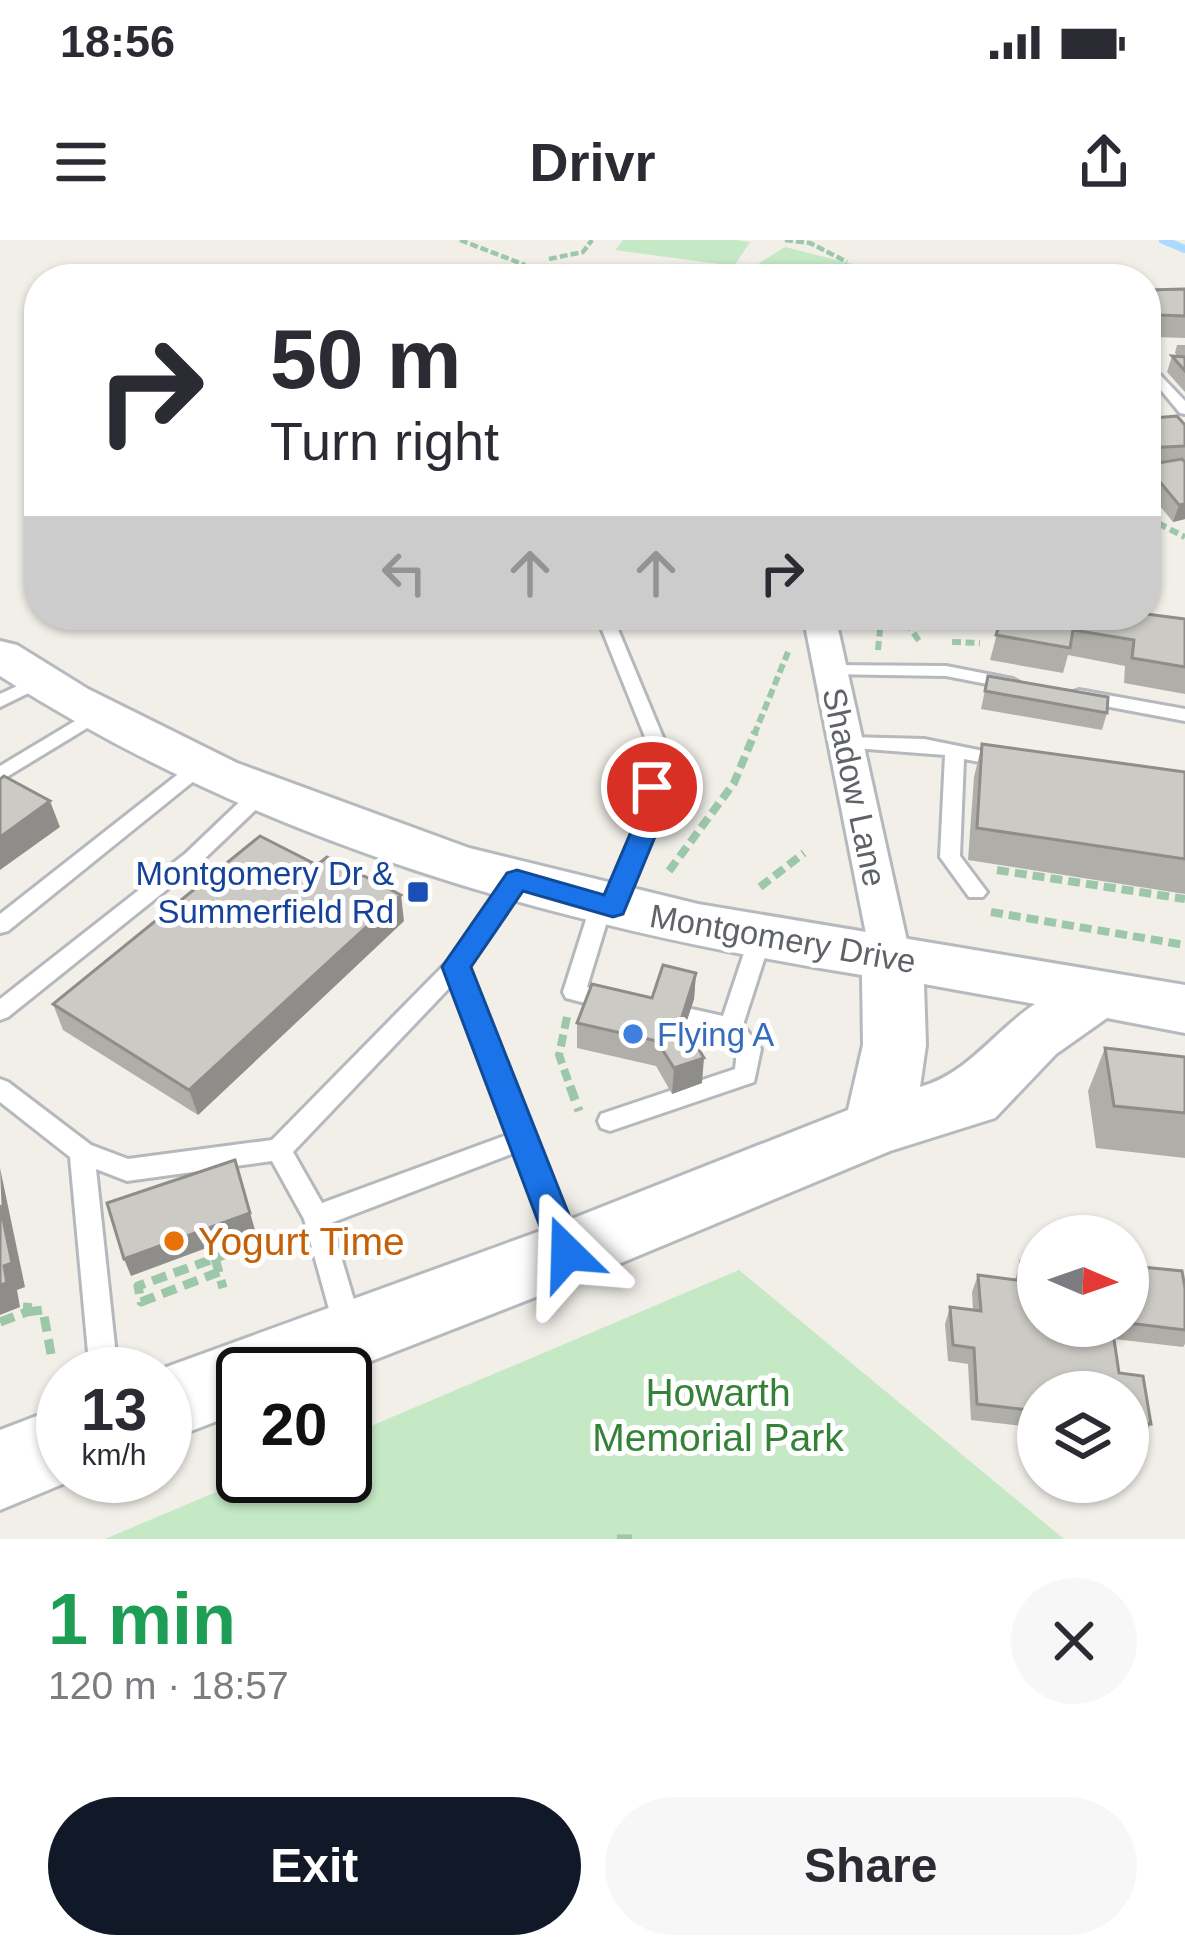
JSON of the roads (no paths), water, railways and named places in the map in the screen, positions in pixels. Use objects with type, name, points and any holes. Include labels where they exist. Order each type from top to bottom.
[{"type":"main road","name":"Montgomery Drive","points":[[13,679],[294,811],[607,906],[760,912],[891,959],[1185,1009]]},
{"type":"main road","points":[[874,1128],[892,1082],[897,1049],[891,959]]},
{"type":"main road","points":[[192,1393],[567,1253],[874,1128],[972,1099],[1034,1036],[1096,994]]},
{"type":"main road","points":[[0,1470],[36,1456]]},
{"type":"street","name":"Shadow Lane","points":[[811,630],[831,670],[891,959]]},
{"type":"lane","points":[[1161,382],[1185,410]]},
{"type":"lane","points":[[598,1124],[746,1076],[749,1049],[730,1028],[574,992],[607,906],[646,827],[658,747],[610,630]]},
{"type":"lane","points":[[831,670],[946,671],[1028,686]]},
{"type":"lane","points":[[1050,691],[1185,715]]},
{"type":"lane","points":[[0,775],[95,715]]},
{"type":"lane","points":[[848,743],[924,745],[1023,764]]},
{"type":"lane","points":[[955,754],[954,863],[979,901]]},
{"type":"lane","points":[[0,925],[198,769]]},
{"type":"lane","points":[[0,1011],[193,858],[259,795]]},
{"type":"lane","points":[[0,1089],[82,1152],[127,1170],[279,1150],[456,967],[517,880]]},
{"type":"lane","points":[[730,1028],[760,912]]},
{"type":"lane","points":[[456,967],[567,1253]]},
{"type":"lane","points":[[316,1217],[521,1140]]},
{"type":"lane","points":[[279,1150],[316,1217],[349,1331]]},
{"type":"lane","points":[[82,1152],[101,1347]]},
{"type":"waterway","points":[[1163,240],[1185,249]]},
{"type":"place","name":"Montgomery Dr & Summerfield Rd","points":[[418,892]]},
{"type":"place","name":"Flying A","points":[[633,1034]]},
{"type":"place","name":"Yogurt Time","points":[[174,1241]]},
{"type":"park label","name":"Howarth Memorial Park","points":[[718,1414]]}]
